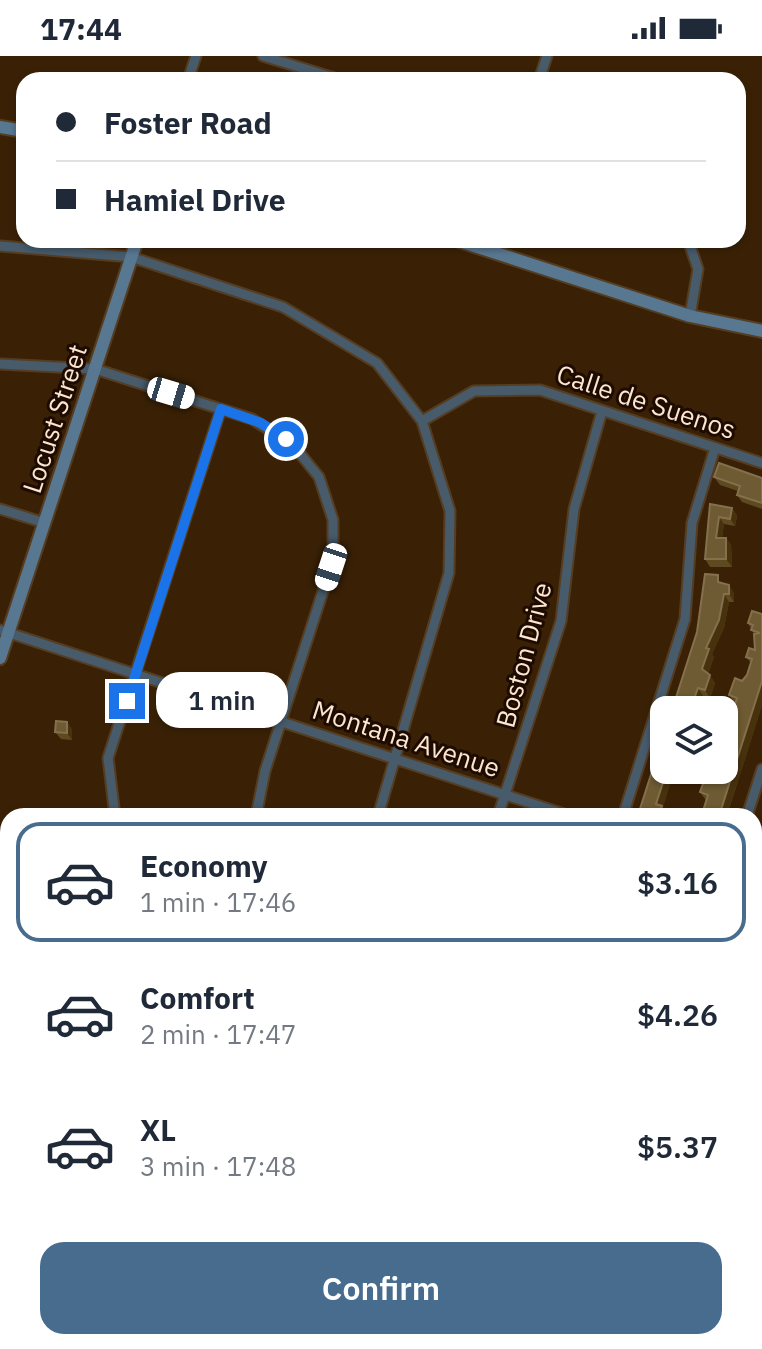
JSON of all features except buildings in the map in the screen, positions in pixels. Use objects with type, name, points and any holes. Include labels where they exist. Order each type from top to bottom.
[{"type":"street","points":[[263,56],[315,72]]},
{"type":"street","points":[[24,248],[131,257],[283,307],[377,363],[422,421],[450,511],[449,573],[392,758],[380,808]]},
{"type":"street","name":"Locust Street","points":[[0,658],[4,632],[45,523],[134,248]]},
{"type":"street","points":[[481,248],[690,316],[762,331]]},
{"type":"street","points":[[690,316],[698,269],[691,248]]},
{"type":"street","points":[[0,364],[95,369],[261,423],[293,445],[319,477],[332,511],[333,560],[281,722],[258,808]]},
{"type":"street","name":"Calle de Suenos","points":[[422,421],[474,391],[540,390],[762,463]]},
{"type":"street","points":[[114,808],[108,762],[221,409]]},
{"type":"street","name":"Boston Drive","points":[[501,808],[561,621],[574,509],[602,411]]},
{"type":"street","points":[[626,808],[681,635],[688,599],[692,523],[715,448]]},
{"type":"street","points":[[0,509],[45,523]]},
{"type":"street","name":"Montana Avenue","points":[[4,632],[545,808]]},
{"type":"street","points":[[750,808],[762,769]]},
{"type":"lane","points":[[762,880],[762,900]]},
{"type":"route","points":[[127,701],[221,409],[261,423],[286,439]]}]
